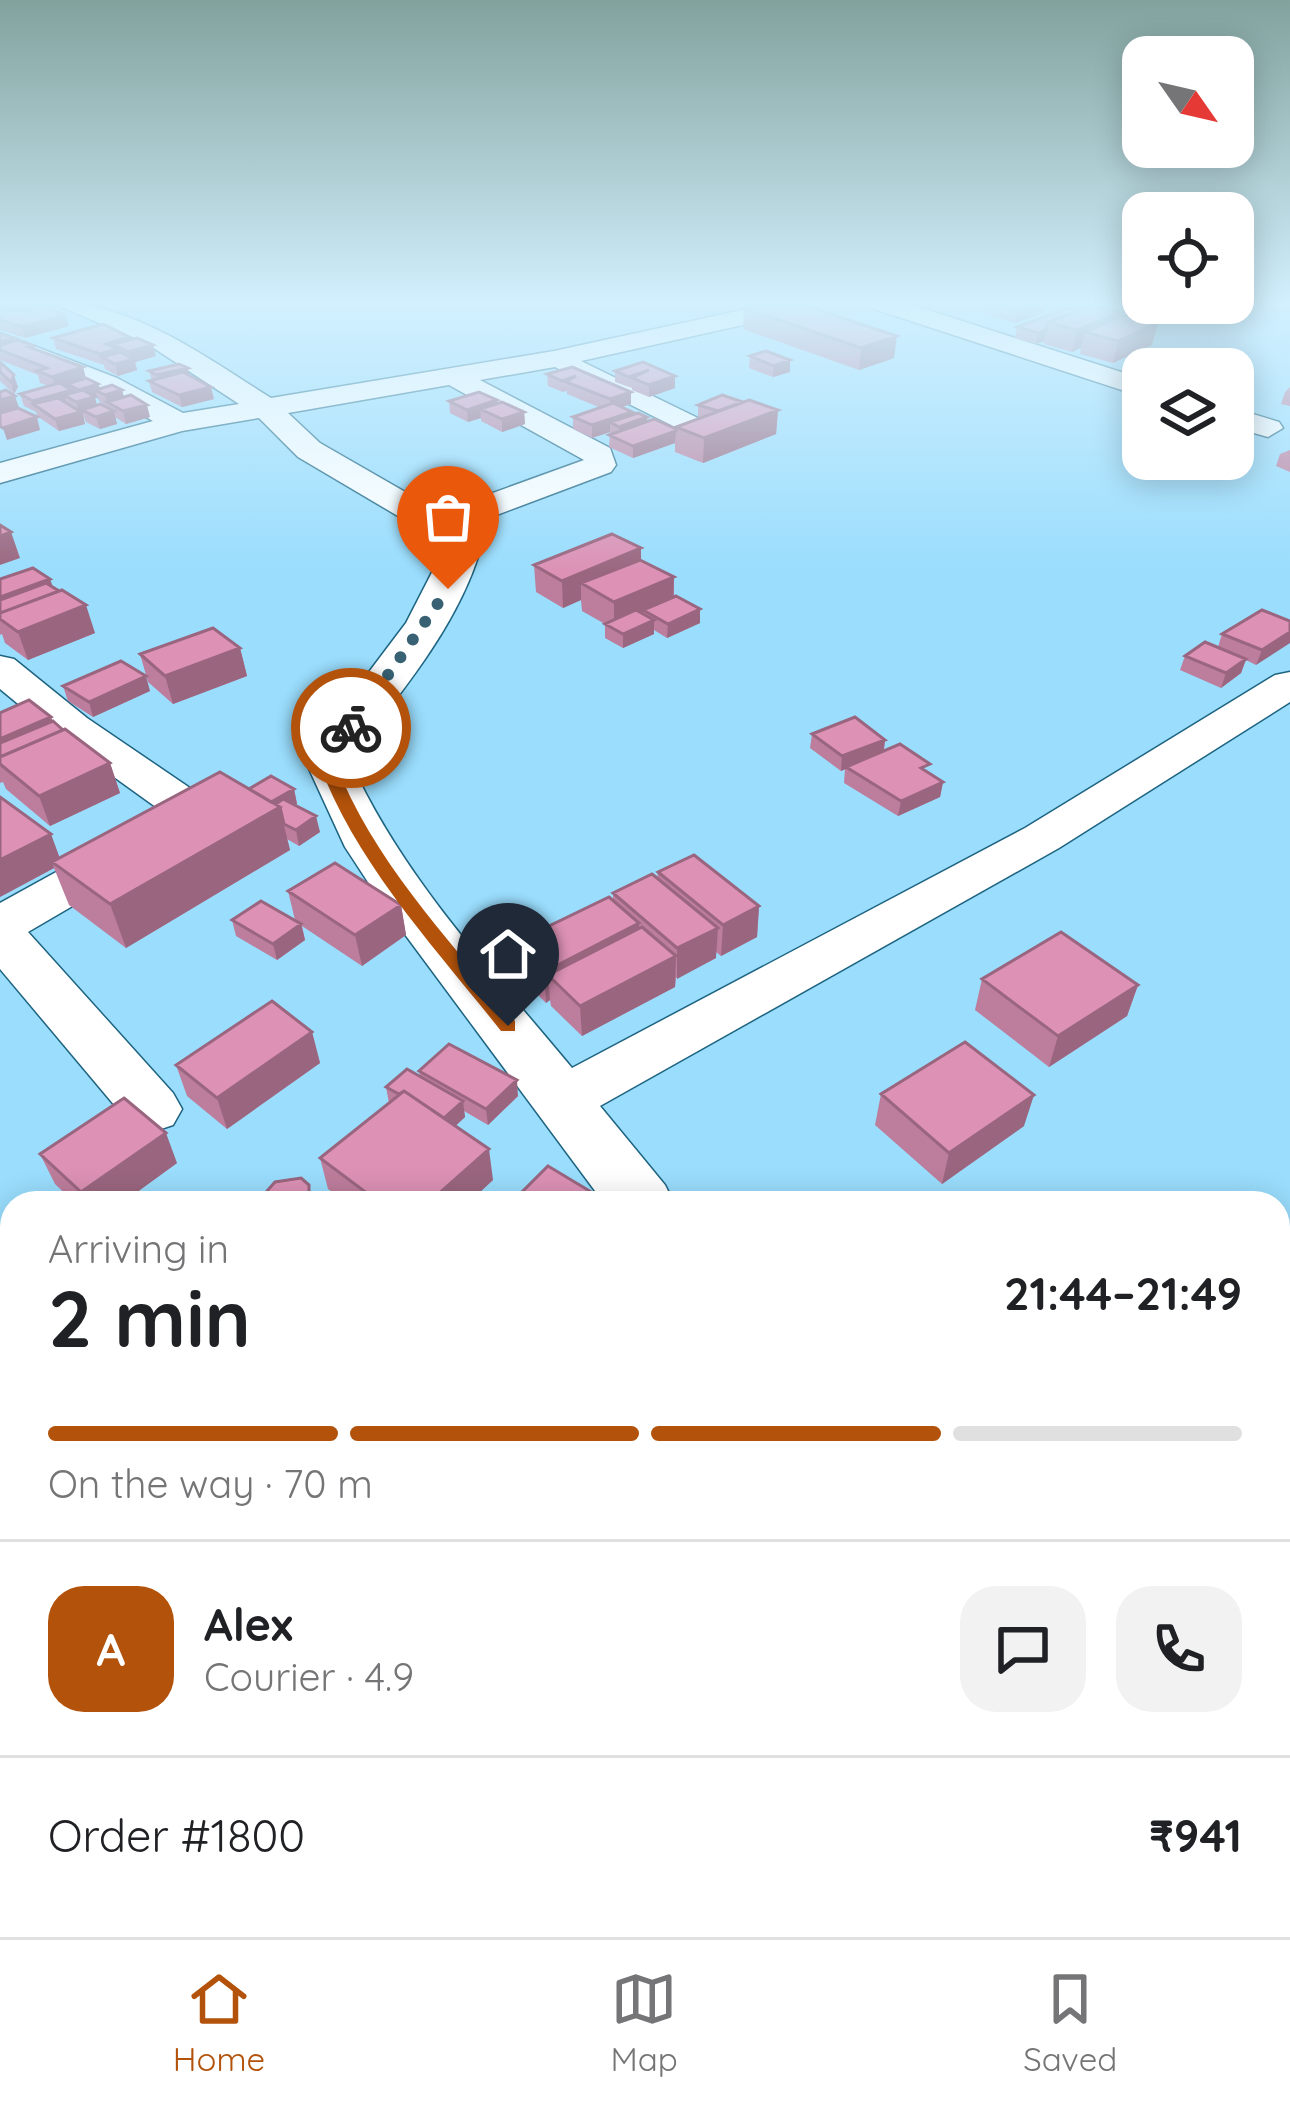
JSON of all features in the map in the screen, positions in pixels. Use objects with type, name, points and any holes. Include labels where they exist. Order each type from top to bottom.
[{"type":"street","points":[[53,396],[69,392]]},
{"type":"street","points":[[122,392],[178,423]]},
{"type":"street","points":[[152,1109],[0,930],[260,786],[363,714],[448,589],[463,547],[437,525],[310,450],[264,407],[241,392]]},
{"type":"street","points":[[0,473],[178,423],[353,392]]},
{"type":"street","points":[[437,525],[600,465],[599,455],[483,392]]},
{"type":"street","points":[[622,392],[693,427]]},
{"type":"street","points":[[1254,424],[1268,428]]},
{"type":"street","points":[[0,668],[72,727],[260,786],[339,796],[377,861],[569,1137],[629,1191]]},
{"type":"street","points":[[569,1137],[1290,684]]},
{"type":"building","points":[[26,392],[64,392],[33,401],[20,394]]},
{"type":"building","points":[[87,392],[95,397],[76,402],[64,395]]},
{"type":"building","points":[[478,392],[497,400],[467,410],[449,401]]},
{"type":"building","points":[[593,392],[630,392],[610,399]]},
{"type":"building","points":[[131,395],[147,405],[123,411],[107,402]]},
{"type":"building","points":[[722,395],[743,402],[718,411],[698,405]]},
{"type":"building","points":[[58,398],[81,412],[55,419],[33,404]]},
{"type":"building","points":[[749,400],[778,410],[704,438],[676,427]]},
{"type":"building","points":[[502,402],[524,412],[502,419],[480,409]]},
{"type":"building","points":[[613,403],[632,412],[592,425],[573,417]]},
{"type":"building","points":[[100,404],[114,411],[96,417],[82,410]]},
{"type":"building","points":[[18,408],[37,417],[0,426],[0,413]]},
{"type":"building","points":[[638,413],[647,417],[619,427],[610,422]]},
{"type":"building","points":[[654,419],[676,431],[633,446],[609,435]]},
{"type":"building","points":[[612,534],[641,548],[562,581],[534,565]]},
{"type":"building","points":[[640,560],[674,577],[614,602],[581,583]]},
{"type":"building","points":[[33,568],[50,579],[0,597],[0,579]]},
{"type":"building","points":[[46,583],[59,591],[0,613],[0,600]]},
{"type":"building","points":[[62,590],[86,605],[18,632],[0,619],[0,613]]},
{"type":"building","points":[[676,596],[700,609],[668,624],[643,610]]},
{"type":"building","points":[[636,610],[654,620],[623,634],[605,624]]},
{"type":"building","points":[[1262,610],[1290,621],[1290,632],[1262,650],[1222,634]]},
{"type":"building","points":[[213,628],[240,648],[165,676],[140,654]]},
{"type":"building","points":[[1205,642],[1246,659],[1226,673],[1185,656]]},
{"type":"building","points":[[121,661],[146,676],[89,702],[63,686]]},
{"type":"building","points":[[29,700],[51,717],[0,739],[0,713]]},
{"type":"building","points":[[855,717],[885,740],[842,756],[812,734]]},
{"type":"building","points":[[53,721],[63,730],[0,757],[0,743]]},
{"type":"building","points":[[65,729],[110,763],[39,796],[0,764],[0,757]]},
{"type":"building","points":[[900,744],[930,764],[921,768],[943,782],[901,801],[846,767]]},
{"type":"building","points":[[220,772],[280,807],[110,904],[52,862]]},
{"type":"building","points":[[271,776],[294,789],[271,802],[249,789]]},
{"type":"building","points":[[0,797],[51,834],[0,860]]},
{"type":"building","points":[[283,799],[316,816],[296,830],[284,824],[276,804]]},
{"type":"building","points":[[694,855],[759,906],[723,925],[658,872]]},
{"type":"building","points":[[335,863],[401,905],[355,935],[288,891]]},
{"type":"building","points":[[652,874],[718,928],[677,948],[613,893]]},
{"type":"building","points":[[609,897],[639,923],[544,972],[514,943]]},
{"type":"building","points":[[261,901],[301,924],[273,944],[232,920]]},
{"type":"building","points":[[642,927],[676,956],[580,1006],[548,975]]},
{"type":"building","points":[[1061,932],[1138,985],[1058,1036],[982,979]]},
{"type":"building","points":[[272,1001],[312,1032],[217,1098],[176,1065]]},
{"type":"building","points":[[965,1042],[1034,1095],[949,1153],[881,1094]]},
{"type":"building","points":[[449,1044],[517,1080],[486,1109],[419,1071]]},
{"type":"building","points":[[407,1069],[463,1101],[444,1118],[404,1091],[399,1094],[386,1087]]},
{"type":"building","points":[[404,1091],[489,1149],[442,1191],[364,1191],[320,1158]]},
{"type":"building","points":[[124,1098],[166,1133],[82,1191],[40,1154]]},
{"type":"building","points":[[548,1166],[590,1191],[523,1191]]},
{"type":"building","points":[[301,1178],[309,1191],[267,1191],[275,1182]]},
{"type":"way so far","points":[[351,728],[448,589]]},
{"type":"route","points":[[351,728],[326,758],[339,796],[377,861],[508,1026]]}]
